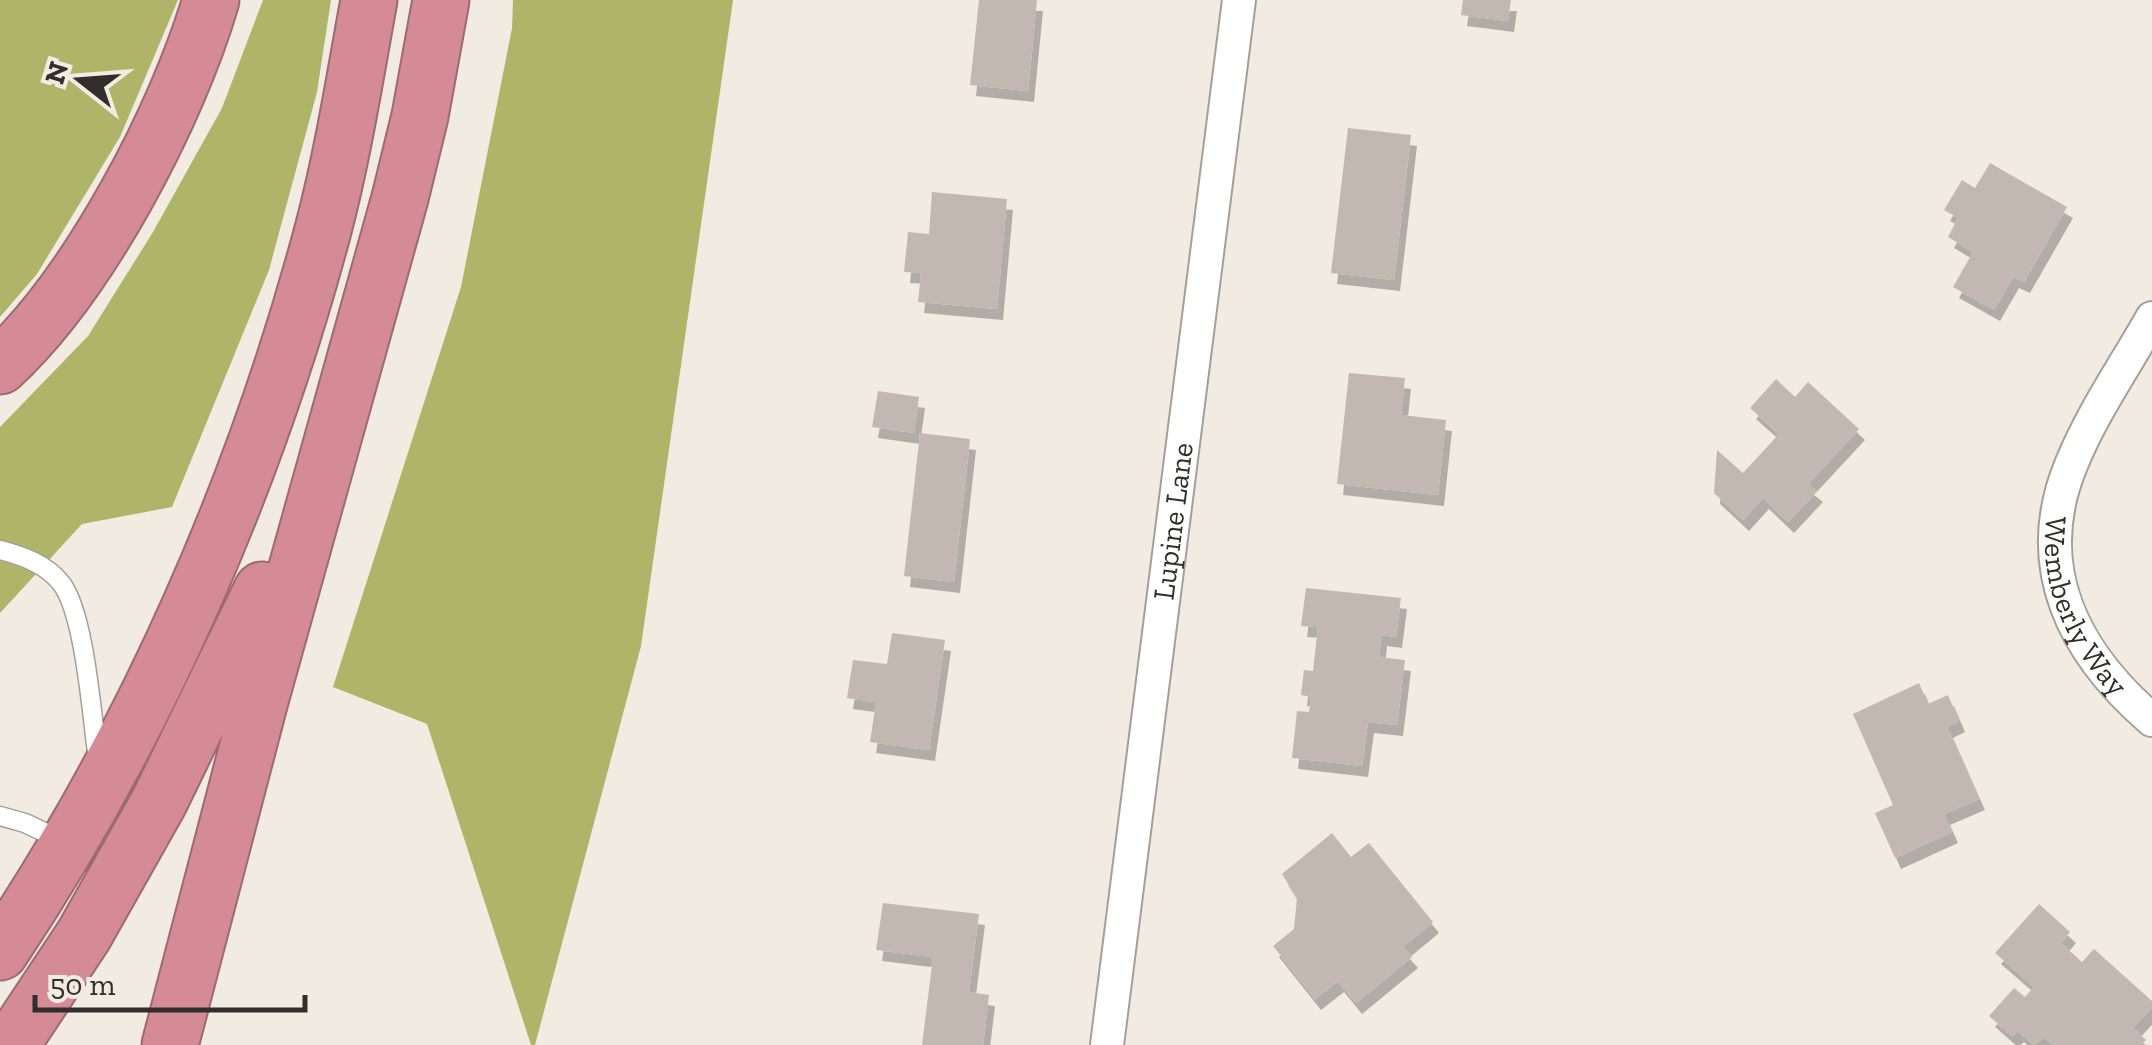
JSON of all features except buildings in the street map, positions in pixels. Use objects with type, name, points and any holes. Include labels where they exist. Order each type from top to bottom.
[{"type":"highway","points":[[0,366],[26,343],[78,273],[130,189],[171,102],[211,0]]},
{"type":"highway","points":[[0,952],[102,785],[171,646],[222,528],[294,332],[324,227],[368,0]]},
{"type":"highway","points":[[170,1045],[354,354],[400,198],[442,0]]},
{"type":"highway","points":[[10,1045],[93,919],[159,802],[228,665],[286,536],[354,354]]},
{"type":"street","name":"Lupine Lane","points":[[1107,1045],[1240,0]]},
{"type":"street","name":"Wemberly Way","points":[[2152,318],[2070,466],[2060,498],[2054,557],[2060,589],[2076,631],[2104,674],[2152,720]]},
{"type":"lane","points":[[0,550],[44,566],[63,585],[82,650],[102,785]]},
{"type":"lane","points":[[0,816],[25,822],[68,843]]},
{"type":"green space","points":[[0,0],[178,0],[120,137],[37,274],[0,317]]},
{"type":"green space","points":[[263,0],[331,0],[317,92],[269,270],[172,507],[82,524],[0,613],[0,427],[88,336],[153,232],[222,108]]},
{"type":"green space","points":[[513,0],[733,0],[641,646],[535,1045],[531,1045],[427,724],[333,687],[461,287],[512,28]]}]
